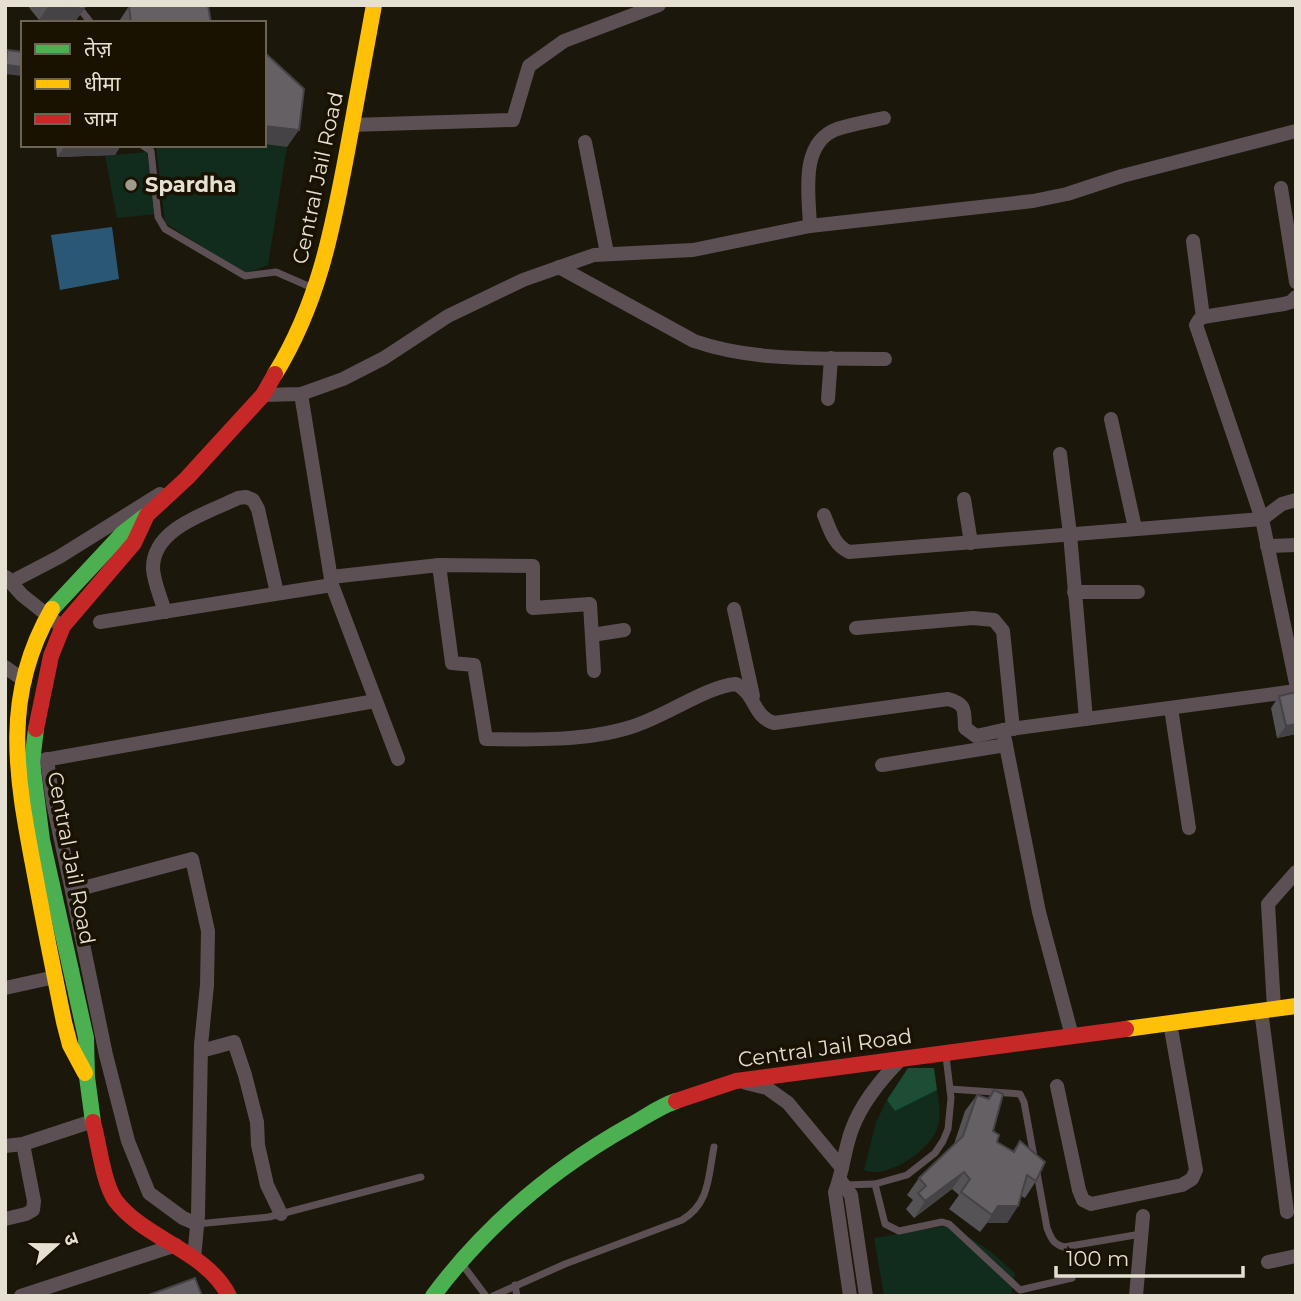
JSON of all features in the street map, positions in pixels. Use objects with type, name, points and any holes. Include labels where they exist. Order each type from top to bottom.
[{"type":"street","name":"Central Jail Road","points":[[229,1296],[223,1284],[210,1270],[127,1213],[114,1198],[105,1174],[93,1121],[87,1077],[86,1038],[25,762],[34,737],[51,656],[63,626],[134,543],[147,515],[187,478],[263,395],[286,357],[317,283],[331,239],[374,5]]},
{"type":"street","points":[[351,125],[513,120],[529,66],[564,41],[659,5]]},
{"type":"street","points":[[810,226],[808,171],[814,151],[824,137],[835,130],[884,118]]},
{"type":"street","points":[[263,395],[301,394],[364,370],[448,316],[523,280],[607,253],[693,250],[810,226],[1033,201],[1296,131]]},
{"type":"street","points":[[585,142],[607,253]]},
{"type":"street","points":[[1281,188],[1296,282]]},
{"type":"street","points":[[1193,241],[1203,317]]},
{"type":"street","points":[[559,267],[694,341],[710,346],[750,354],[885,359]]},
{"type":"street","points":[[1296,297],[1284,304],[1203,317],[1196,325],[1262,519],[1289,623],[1296,681]]},
{"type":"street","points":[[828,400],[831,358]]},
{"type":"street","points":[[301,394],[331,581],[398,759]]},
{"type":"street","points":[[1111,419],[1135,528]]},
{"type":"street","points":[[1060,454],[1070,534],[1086,719]]},
{"type":"street","points":[[63,626],[47,616],[8,579],[59,556],[187,478]]},
{"type":"street","points":[[165,612],[153,572],[156,549],[165,537],[179,527],[238,498],[253,499],[258,509],[277,593]]},
{"type":"street","points":[[964,499],[971,543]]},
{"type":"street","points":[[824,515],[835,541],[849,552],[1262,519],[1282,504],[1296,500]]},
{"type":"street","points":[[147,515],[116,540],[55,604],[47,616],[25,681],[16,736],[25,762],[53,803],[106,1055],[128,1141],[149,1194],[183,1218],[197,1224]]},
{"type":"street","points":[[1267,546],[1296,545]]},
{"type":"street","points":[[439,565],[452,663],[474,665],[486,739],[540,740],[629,728],[730,685],[742,687],[753,698]]},
{"type":"street","points":[[100,622],[277,593],[331,581],[439,565],[533,566],[533,608],[590,604],[594,671]]},
{"type":"street","points":[[1074,592],[1138,592]]},
{"type":"street","points":[[734,610],[753,698],[757,712],[764,720],[774,723],[948,699],[959,702],[964,709],[965,728],[969,733],[976,736],[1007,735]]},
{"type":"street","points":[[856,628],[973,618],[994,620],[1003,631],[1007,735],[1039,912],[1072,1036]]},
{"type":"street","points":[[592,635],[624,630]]},
{"type":"street","points":[[5,667],[25,681]]},
{"type":"street","points":[[882,765],[1086,719],[1296,691]]},
{"type":"street","points":[[25,762],[375,701]]},
{"type":"street","points":[[1171,708],[1189,828]]},
{"type":"street","points":[[25,762],[27,834],[55,977],[71,1045],[87,1077]]},
{"type":"street","points":[[72,891],[192,859],[208,931],[194,1258]]},
{"type":"street","points":[[1287,1212],[1267,1009],[1268,904],[1296,872]]},
{"type":"street","points":[[5,988],[55,977]]},
{"type":"street","name":"Central Jail Road","points":[[433,1296],[459,1261],[517,1204],[589,1149],[670,1103],[736,1081],[1296,1006]]},
{"type":"street","points":[[1057,1086],[1083,1200],[1091,1204],[1182,1185],[1192,1179],[1196,1170],[1170,1023]]},
{"type":"street","points":[[201,1051],[234,1042],[246,1075],[257,1122],[258,1145],[267,1185],[281,1213]]},
{"type":"street","points":[[850,1296],[835,1198],[856,1119],[881,1079],[903,1057]]},
{"type":"street","points":[[736,1081],[767,1088],[779,1095],[842,1177],[850,1195],[866,1296]]},
{"type":"street","points":[[5,1146],[23,1144],[93,1121]]},
{"type":"street","points":[[5,1219],[33,1210],[34,1201],[23,1144]]},
{"type":"street","points":[[1136,1296],[1143,1216]]},
{"type":"street","points":[[21,1296],[176,1245]]},
{"type":"street","points":[[1268,1262],[1296,1256]]},
{"type":"street","points":[[210,1270],[213,1296]]},
{"type":"lane","points":[[77,5],[89,21]]},
{"type":"lane","points":[[146,147],[151,150],[158,217],[165,229],[245,276],[276,272],[317,283]]},
{"type":"lane","points":[[842,1177],[875,1184],[907,1175],[935,1153],[948,1129],[950,1089],[946,1052]]},
{"type":"lane","points":[[950,1089],[1020,1094],[1024,1102],[1047,1228],[1051,1239],[1057,1245],[1064,1247],[1141,1234]]},
{"type":"lane","points":[[493,1296],[565,1264],[692,1214],[701,1205],[714,1147]]},
{"type":"lane","points":[[197,1224],[251,1220],[421,1177]]},
{"type":"lane","points":[[875,1184],[882,1216],[890,1228],[899,1231],[942,1222],[948,1224],[1020,1290],[1072,1278]]},
{"type":"lane","points":[[459,1261],[486,1296]]},
{"type":"lane","points":[[515,1285],[517,1296]]},
{"type":"green space","points":[[266,144],[287,147],[268,265],[245,274],[165,223],[156,147],[266,147]]},
{"type":"green space","name":"Spardha","points":[[147,152],[157,214],[117,218],[105,156]]},
{"type":"green space","points":[[908,1068],[934,1068],[937,1090],[895,1111],[887,1100]]},
{"type":"green space","points":[[937,1090],[939,1124],[926,1146],[895,1167],[884,1171],[864,1170],[876,1122],[887,1100],[895,1111]]},
{"type":"green space","points":[[945,1226],[983,1246],[1015,1274],[1011,1296],[884,1296],[874,1238]]},
{"type":"water","points":[[112,227],[119,279],[60,290],[51,235]]},
{"type":"building","points":[[62,5],[86,5],[83,9]]},
{"type":"building","points":[[208,5],[211,21],[131,21],[129,6]]},
{"type":"building","points":[[7,50],[21,52],[21,67],[6,65]]},
{"type":"building","points":[[266,54],[304,89],[299,130],[266,126]]},
{"type":"building","points":[[1296,692],[1296,724],[1286,726],[1279,696]]},
{"type":"building","points":[[994,1090],[1003,1094],[993,1131],[999,1135],[997,1142],[1014,1152],[1020,1141],[1045,1162],[1036,1181],[1027,1175],[1018,1206],[998,1206],[992,1215],[961,1192],[970,1179],[964,1172],[925,1201],[918,1193],[926,1186],[919,1178],[963,1136],[977,1095],[989,1099]]},
{"type":"building","points":[[195,1278],[202,1296],[146,1296]]},
{"type":"traffic: fast","points":[[52,609],[123,533],[145,516]]},
{"type":"traffic: fast","points":[[36,729],[32,762],[42,840],[86,1038],[87,1077],[93,1122]]},
{"type":"traffic: fast","points":[[433,1296],[475,1246],[547,1180],[601,1143],[676,1101]]},
{"type":"traffic: slow","points":[[275,374],[290,348],[313,294],[329,239],[374,5]]},
{"type":"traffic: slow","points":[[52,609],[36,642],[25,675],[19,707],[19,773],[28,840],[64,1022],[70,1045],[85,1073]]},
{"type":"traffic: slow","points":[[1126,1029],[1296,1006]]},
{"type":"traffic: jam","points":[[36,729],[51,656],[63,626],[134,543],[147,515],[187,478],[263,395],[275,374]]},
{"type":"traffic: jam","points":[[676,1101],[736,1081],[1126,1029]]},
{"type":"traffic: jam","points":[[93,1122],[104,1173],[115,1200],[142,1225],[206,1267],[219,1280],[229,1296]]},
{"type":"place","name":"Spardha","points":[[131,185]]}]
